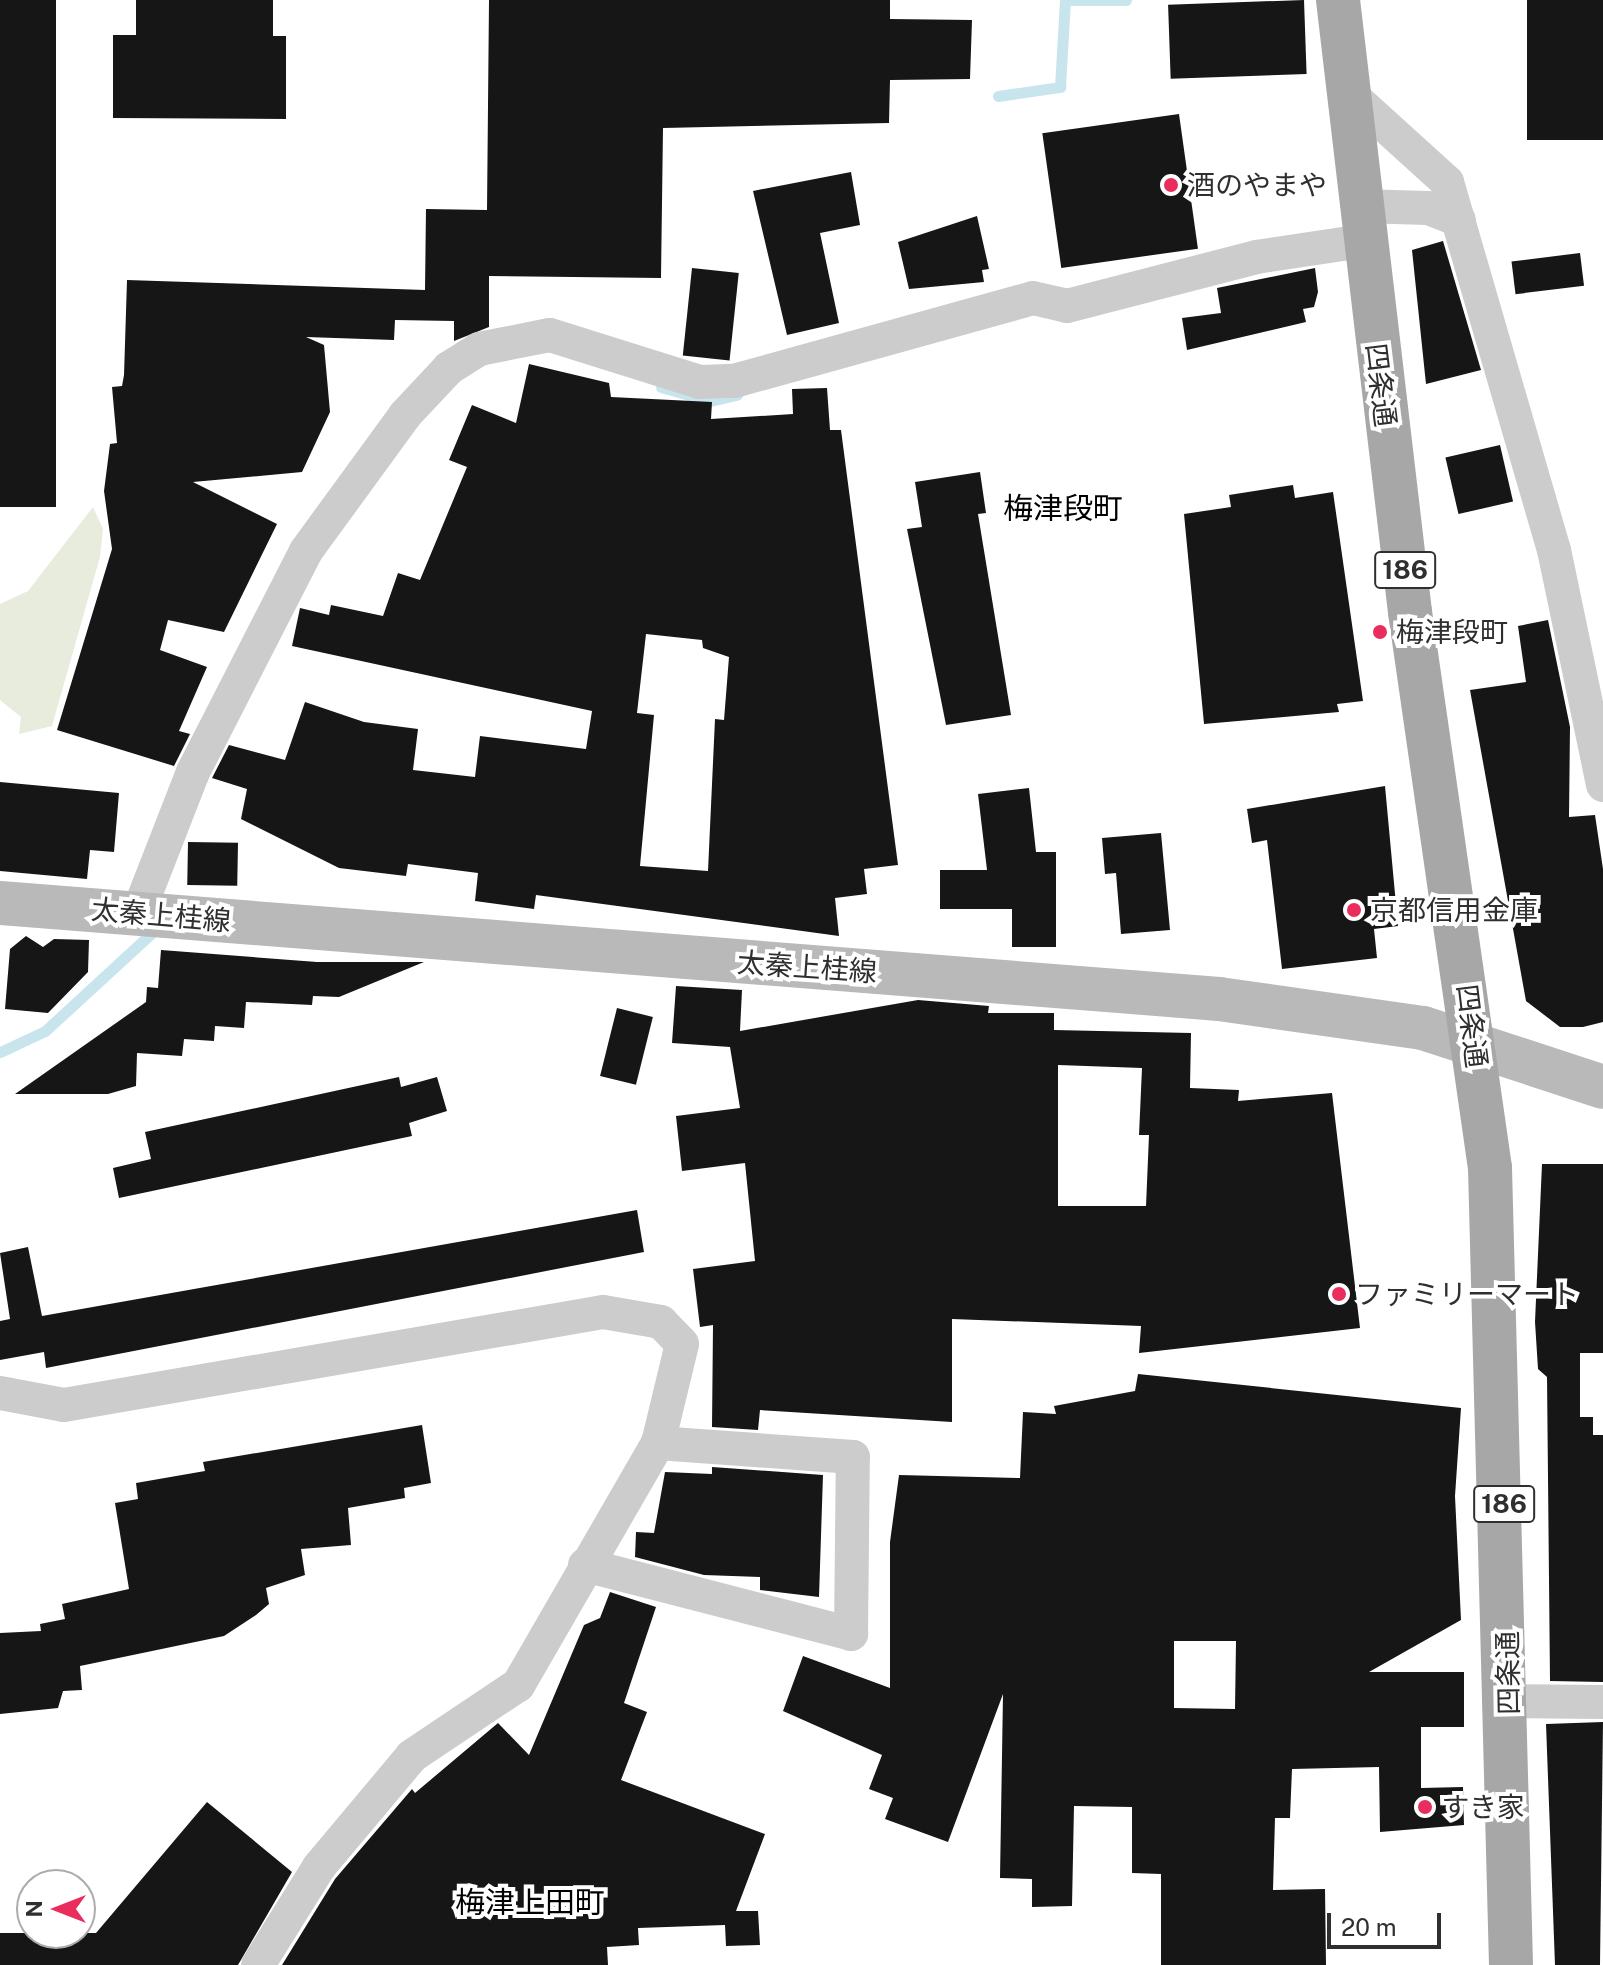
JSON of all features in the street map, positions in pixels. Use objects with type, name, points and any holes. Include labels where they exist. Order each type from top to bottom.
[{"type":"main road","name":"四条通","points":[[1338,0],[1362,224],[1490,1168],[1509,1701],[1511,1965]]},
{"type":"main road","name":"四条通","points":[[1350,94],[1366,0]]},
{"type":"main road","name":"太秦上桂線","points":[[0,903],[1219,999],[1423,1028],[1603,1087]]},
{"type":"street","points":[[1350,94],[1447,182],[1554,550],[1603,785]]},
{"type":"street","points":[[138,913],[193,772],[306,551],[405,415],[449,368],[479,349],[550,335],[700,382],[734,381],[1033,298],[1067,306],[1428,208],[1459,220]]},
{"type":"street","points":[[0,1393],[64,1405],[208,1375],[630,1313],[661,1322],[682,1344],[658,1443],[518,1685],[412,1756],[319,1867],[258,1965]]},
{"type":"street","points":[[585,1565],[851,1634],[853,1457],[658,1443]]},
{"type":"street","points":[[1509,1701],[1603,1702]]},
{"type":"green space","points":[[93,507],[103,529],[100,557],[52,726],[19,734],[21,717],[0,700],[0,604],[28,591]]},
{"type":"building","points":[[0,0],[56,0],[56,507],[0,507]]},
{"type":"building","points":[[136,0],[273,0],[273,36],[286,36],[286,119],[113,118],[113,35],[136,35]]},
{"type":"building","points":[[489,0],[890,0],[890,19],[972,20],[970,79],[890,80],[889,123],[663,128],[661,278],[489,276],[489,327],[454,341],[454,321],[395,320],[394,340],[306,337],[324,345],[330,412],[302,472],[193,482],[277,524],[224,632],[168,620],[160,650],[207,667],[179,731],[190,734],[174,766],[57,730],[112,549],[104,491],[110,444],[117,443],[112,387],[122,386],[124,375],[127,280],[425,290],[426,209],[487,210]]},
{"type":"building","points":[[1304,0],[1307,74],[1171,79],[1168,5]]},
{"type":"building","points":[[1527,0],[1603,0],[1603,140],[1527,140]]},
{"type":"building","points":[[1179,114],[1198,249],[1061,268],[1042,133]]},
{"type":"building","points":[[851,172],[860,225],[820,233],[839,323],[787,335],[753,191]]},
{"type":"building","points":[[977,216],[989,269],[982,270],[984,282],[909,289],[898,242]]},
{"type":"building","points":[[1443,241],[1481,370],[1426,384],[1412,250]]},
{"type":"building","points":[[1580,253],[1584,286],[1516,294],[1512,261]]},
{"type":"building","points":[[692,268],[739,273],[730,360],[683,356]]},
{"type":"building","points":[[1315,268],[1318,292],[1314,307],[1303,309],[1306,322],[1187,350],[1182,318],[1221,313],[1217,288]]},
{"type":"building","points":[[529,364],[609,383],[611,397],[712,402],[711,419],[793,414],[792,389],[827,388],[830,430],[841,430],[898,865],[864,869],[867,894],[835,898],[839,936],[536,895],[534,909],[475,901],[478,873],[408,864],[406,876],[339,868],[241,819],[247,789],[212,778],[229,745],[285,760],[305,702],[364,722],[418,729],[413,770],[475,777],[480,736],[586,749],[592,711],[292,646],[300,608],[329,615],[331,605],[383,616],[398,573],[420,580],[467,467],[449,460],[472,405],[516,423]],"holes":[[[646,634],[702,640],[703,648],[729,657],[724,720],[715,719],[708,871],[640,866],[654,715],[637,713]]]},
{"type":"building","points":[[1500,445],[1513,502],[1458,514],[1445,458]]},
{"type":"building","points":[[980,472],[986,513],[978,514],[1011,715],[946,725],[907,529],[922,527],[915,482]]},
{"type":"building","points":[[1293,485],[1295,498],[1333,492],[1363,701],[1337,704],[1339,712],[1204,724],[1184,514],[1231,507],[1229,495]]},
{"type":"building","points":[[1548,620],[1570,727],[1569,817],[1595,815],[1603,869],[1603,1022],[1583,1027],[1560,1027],[1526,1001],[1470,690],[1526,682],[1518,626]]},
{"type":"building","points":[[0,782],[119,793],[114,852],[90,850],[87,879],[0,871]]},
{"type":"building","points":[[1385,786],[1398,926],[1374,929],[1377,958],[1282,969],[1267,840],[1252,843],[1247,809]]},
{"type":"building","points":[[1029,788],[1036,852],[1056,852],[1056,947],[1012,947],[1012,909],[940,909],[940,870],[987,870],[978,794]]},
{"type":"building","points":[[1161,833],[1170,930],[1121,934],[1116,873],[1105,874],[1102,838]]},
{"type":"building","points":[[188,842],[238,843],[237,886],[187,885]]},
{"type":"building","points":[[26,936],[43,947],[54,939],[89,940],[88,972],[48,1013],[5,1009],[10,949]]},
{"type":"building","points":[[161,950],[317,962],[424,962],[339,997],[313,996],[312,1005],[246,1002],[244,1028],[215,1026],[214,1041],[184,1039],[182,1056],[137,1053],[136,1086],[108,1094],[15,1094],[146,1002],[147,987],[158,988]]},
{"type":"building","points":[[676,986],[742,990],[740,1031],[918,1000],[989,1006],[988,1013],[1054,1013],[1054,1030],[1191,1033],[1190,1088],[1239,1090],[1238,1101],[1332,1093],[1360,1328],[1139,1353],[1141,1326],[952,1319],[952,1422],[760,1410],[758,1430],[712,1427],[713,1325],[700,1327],[693,1269],[755,1261],[745,1163],[682,1171],[676,1116],[740,1108],[730,1047],[672,1043]],"holes":[[[1058,1065],[1142,1068],[1139,1135],[1149,1135],[1146,1206],[1058,1206]]]},
{"type":"building","points":[[617,1008],[653,1017],[636,1085],[600,1076]]},
{"type":"building","points":[[399,1077],[401,1087],[437,1077],[447,1111],[409,1123],[412,1136],[119,1198],[113,1168],[151,1159],[145,1132]]},
{"type":"building","points":[[1542,1164],[1603,1164],[1603,1353],[1580,1353],[1580,1417],[1593,1417],[1593,1435],[1603,1435],[1603,1682],[1550,1681],[1547,1377],[1538,1369],[1535,1322]]},
{"type":"building","points":[[637,1210],[644,1252],[46,1368],[44,1352],[0,1360],[0,1321],[10,1319],[0,1253],[28,1247],[42,1316]]},
{"type":"building","points":[[1138,1374],[1461,1408],[1455,1496],[1461,1620],[1369,1672],[1464,1672],[1464,1727],[1421,1727],[1421,1788],[1463,1787],[1464,1825],[1380,1832],[1379,1767],[1292,1769],[1290,1818],[1275,1818],[1273,1890],[1325,1889],[1326,1965],[1161,1965],[1161,1874],[1132,1873],[1132,1807],[1074,1806],[1072,1906],[1032,1907],[1032,1879],[1000,1878],[1003,1694],[948,1842],[885,1819],[893,1798],[869,1789],[882,1755],[783,1711],[803,1656],[890,1688],[890,1542],[899,1475],[1020,1478],[1023,1412],[1056,1414],[1054,1406],[1135,1391]],"holes":[[[1174,1641],[1236,1641],[1235,1709],[1174,1708]]]},
{"type":"building","points":[[422,1425],[431,1483],[404,1488],[405,1498],[348,1508],[351,1545],[301,1549],[305,1575],[266,1588],[269,1604],[256,1615],[224,1636],[80,1666],[82,1690],[63,1691],[58,1708],[0,1714],[0,1633],[41,1631],[40,1624],[65,1619],[62,1604],[129,1589],[115,1503],[138,1499],[136,1483],[205,1471],[203,1462]]},
{"type":"building","points":[[712,1467],[823,1475],[819,1597],[760,1590],[760,1577],[704,1575],[635,1557],[636,1532],[654,1533],[665,1472],[712,1474]]},
{"type":"building","points":[[610,1592],[656,1607],[624,1703],[647,1712],[621,1780],[765,1834],[736,1911],[758,1911],[760,1945],[726,1946],[725,1925],[638,1928],[639,1945],[607,1947],[608,1965],[282,1965],[335,1879],[412,1789],[415,1793],[498,1723],[529,1755],[584,1625],[600,1618]]},
{"type":"building","points":[[1603,1722],[1600,1965],[1555,1965],[1546,1724]]},
{"type":"building","points":[[207,1802],[292,1872],[238,1965],[0,1965],[0,1933],[16,1933],[16,1949],[96,1949],[96,1933]]},
{"type":"waterway","points":[[998,96],[1060,87],[1065,0]]},
{"type":"waterway","points":[[1072,0],[1126,0]]},
{"type":"waterway","points":[[661,387],[710,401],[737,395]]},
{"type":"waterway","points":[[0,1052],[45,1031],[155,930]]},
{"type":"place","name":"酒のやまや","points":[[1171,185]]},
{"type":"place","name":"梅津段町","points":[[1380,632]]},
{"type":"place","name":"京都信用金庫","points":[[1354,910]]},
{"type":"place","name":"ファミリーマート","points":[[1339,1294]]},
{"type":"place","name":"すき家","points":[[1425,1807]]},
{"type":"district","name":"梅津段町","points":[[1063,508]]},
{"type":"district","name":"梅津上田町","points":[[530,1902]]}]
